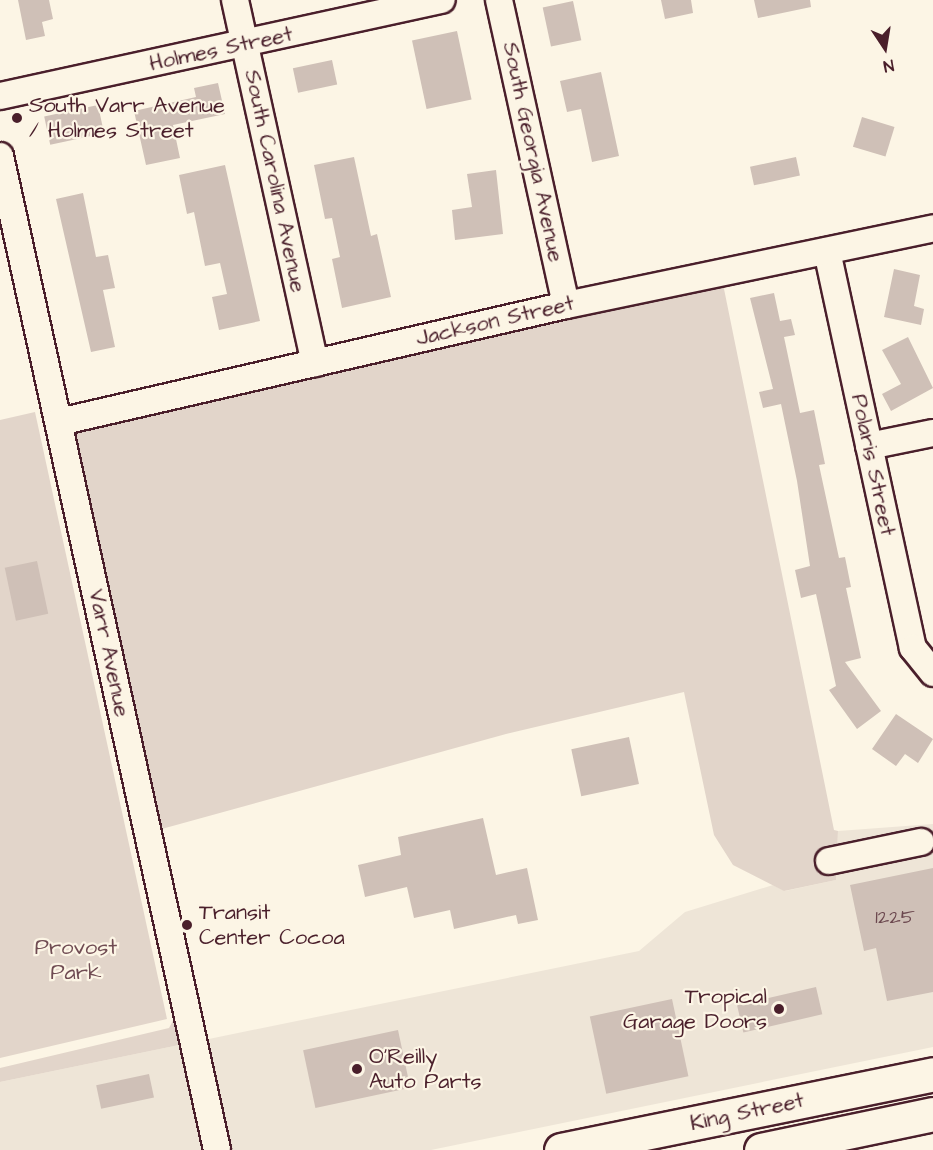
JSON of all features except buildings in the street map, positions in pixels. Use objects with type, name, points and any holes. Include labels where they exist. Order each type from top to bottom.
[{"type":"main road","name":"King Street","points":[[561,1150],[933,1074]]},
{"type":"main road","name":"King Street","points":[[761,1150],[933,1114]]},
{"type":"street","name":"South Carolina Avenue","points":[[235,0],[315,363]]},
{"type":"street","name":"Holmes Street","points":[[0,96],[442,0]]},
{"type":"street","name":"South Georgia Avenue","points":[[499,0],[566,305]]},
{"type":"street","name":"Varr Avenue","points":[[0,156],[217,1150]]},
{"type":"street","name":"Jackson Street","points":[[59,422],[566,305],[933,228]]},
{"type":"street","name":"Polaris Street","points":[[827,250],[913,648],[933,673]]},
{"type":"street","points":[[869,446],[933,433]]},
{"type":"street","points":[[829,861],[921,842]]},
{"type":"shaded area","points":[[933,824],[933,1047],[431,1150],[227,1150],[204,1040],[639,951],[685,912],[773,885],[785,891],[836,880],[838,831]]},
{"type":"shaded area","points":[[184,1044],[207,1150],[0,1150],[0,1082]]},
{"type":"green space","points":[[723,284],[834,830],[838,831],[836,880],[784,891],[733,865],[714,835],[684,692],[506,734],[158,830],[71,431]]},
{"type":"green space","name":"Provost Park","points":[[35,412],[167,1019],[0,1058],[0,420]]},
{"type":"green space","points":[[175,1017],[184,1044],[0,1082],[0,1068],[169,1028]]},
{"type":"place","name":"South Varr Avenue / Holmes Street","points":[[17,118]]},
{"type":"place","name":"Transit Center Cocoa","points":[[187,925]]},
{"type":"place","name":"Tropical Garage Doors","points":[[779,1009]]},
{"type":"place","name":"O'Reilly Auto Parts","points":[[357,1069]]}]
